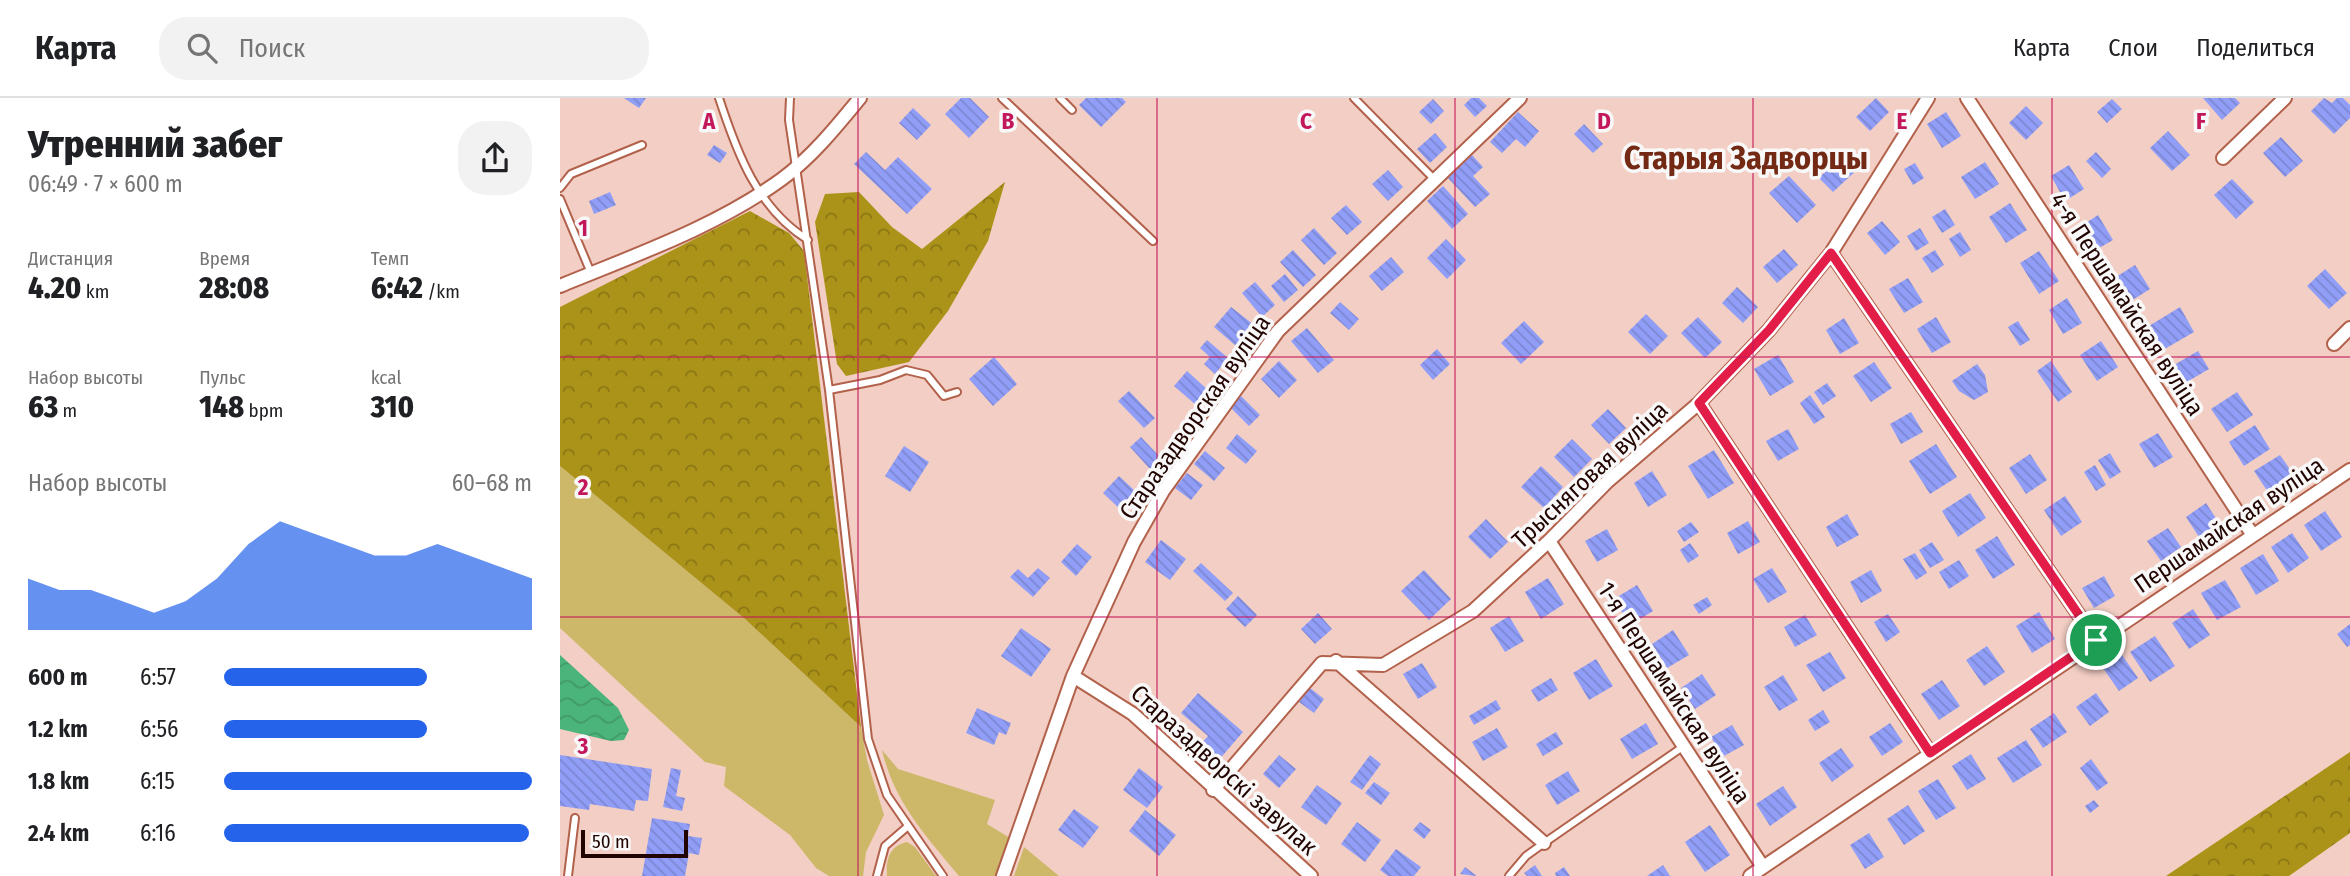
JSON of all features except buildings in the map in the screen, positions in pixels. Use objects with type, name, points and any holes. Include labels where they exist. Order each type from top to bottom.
[{"type":"street","points":[[560,286],[696,227],[760,193],[797,166],[831,134],[860,98]]},
{"type":"street","name":"Старазадворская вуліца","points":[[1003,876],[1073,676],[1148,516],[1266,345],[1520,98]]},
{"type":"street","name":"Трысняговая вуліца","points":[[1336,661],[1383,665],[1473,611],[1549,541],[1607,482],[1699,403],[1769,330],[1831,253],[1928,98]]},
{"type":"street","name":"4-я Першамайская вуліца","points":[[1967,98],[2252,534]]},
{"type":"street","points":[[2223,158],[2285,98]]},
{"type":"street","points":[[1831,253],[2096,640]]},
{"type":"street","points":[[2334,344],[2350,328]]},
{"type":"street","points":[[1699,403],[1930,753]]},
{"type":"street","name":"Першамайская вуліца","points":[[1750,876],[2350,470]]},
{"type":"street","name":"1-я Першамайская вуліца","points":[[1549,541],[1763,867]]},
{"type":"street","points":[[1213,790],[1322,663],[1336,661],[1544,843]]},
{"type":"street","name":"Старазадворскі завулак","points":[[1073,676],[1133,714],[1213,790],[1311,876]]},
{"type":"lane","points":[[719,98],[736,150],[760,193],[770,208],[808,240]]},
{"type":"lane","points":[[790,98],[789,120],[829,390],[868,739],[881,782],[907,827],[943,876]]},
{"type":"lane","points":[[1002,98],[1153,241]]},
{"type":"lane","points":[[1060,98],[1072,110]]},
{"type":"lane","points":[[1354,98],[1435,180]]},
{"type":"lane","points":[[560,188],[571,174],[642,145]]},
{"type":"lane","points":[[560,199],[591,273]]},
{"type":"lane","points":[[829,390],[880,380],[905,370],[927,375],[944,396],[957,392]]},
{"type":"lane","points":[[1509,876],[1526,856],[1684,746]]},
{"type":"lane","points":[[568,876],[575,818]]},
{"type":"lane","points":[[877,876],[885,846],[907,827]]},
{"type":"shaded area","points":[[560,466],[745,619],[861,727],[867,760],[884,815],[866,852],[863,876],[829,876],[816,868],[790,835],[724,786],[726,767],[705,762],[560,628]]},
{"type":"shaded area","points":[[882,750],[898,769],[995,800],[987,824],[1010,838],[997,876],[959,876],[923,832],[903,802],[887,769]]},
{"type":"shaded area","points":[[907,842],[915,847],[936,876],[887,876],[892,850]]},
{"type":"shaded area","points":[[1024,847],[1059,876],[1014,876]]},
{"type":"green space","points":[[1005,182],[988,241],[948,311],[909,362],[846,376],[837,364],[815,222],[825,194],[859,192],[892,227],[922,249]]},
{"type":"green space","points":[[750,211],[789,233],[804,251],[861,727],[745,619],[560,466],[560,307]]},
{"type":"green space","points":[[2350,752],[2350,833],[2289,876],[2166,876]]},
{"type":"water","points":[[560,655],[618,708],[629,730],[624,740],[611,741],[560,729]]},
{"type":"district","name":"Старыя Задворцы","points":[[1746,158]]},
{"type":"route","points":[[1831,253],[2096,640],[1930,753],[1699,403],[1769,330],[1831,253]]}]
